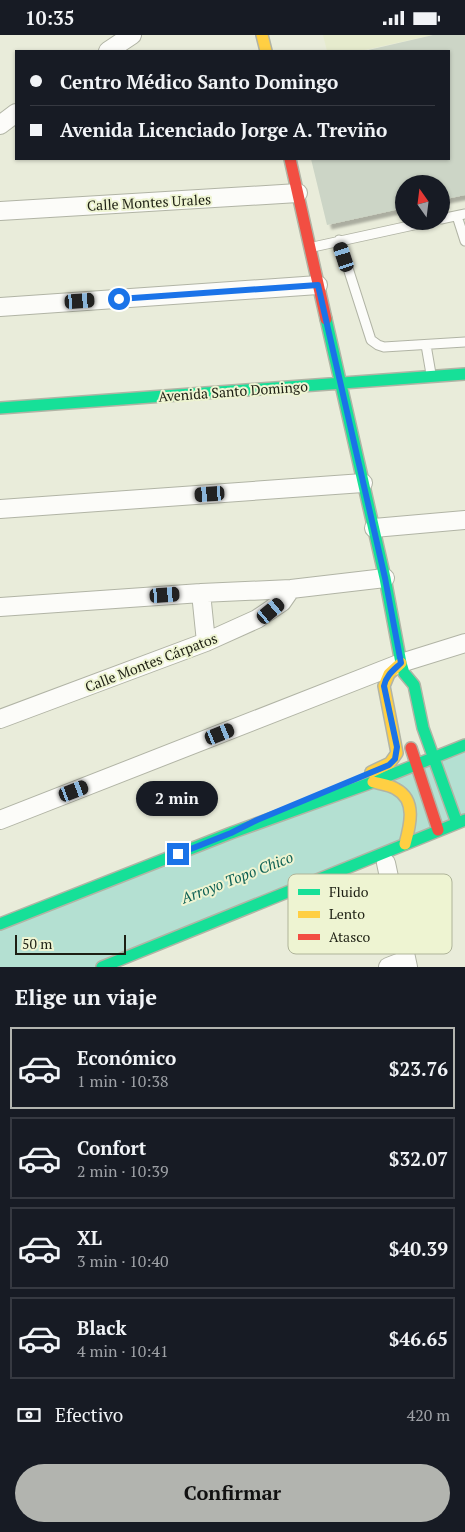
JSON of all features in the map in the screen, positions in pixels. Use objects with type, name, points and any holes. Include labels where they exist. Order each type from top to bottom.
[{"type":"main road","points":[[262,35],[266,50]]},
{"type":"main road","points":[[290,160],[385,578],[402,668],[399,688]]},
{"type":"main road","name":"Avenida Santo Domingo","points":[[0,408],[465,374]]},
{"type":"main road","points":[[332,874],[405,844],[437,826],[460,822],[434,762],[423,728],[414,685],[402,668]]},
{"type":"main road","points":[[231,833],[257,820],[389,765],[395,759],[397,747],[384,686],[389,674],[402,668]]},
{"type":"main road","points":[[423,728],[439,738],[463,746]]},
{"type":"main road","points":[[409,736],[417,769],[437,826]]},
{"type":"main road","points":[[0,924],[231,833],[373,782],[417,769],[463,746]]},
{"type":"main road","points":[[373,782],[399,791],[410,806],[411,813],[405,844]]},
{"type":"main road","points":[[102,967],[288,892]]},
{"type":"street","points":[[110,50],[132,35]]},
{"type":"street","name":"Calle Montes Urales","points":[[0,211],[298,193]]},
{"type":"street","points":[[0,307],[318,285]]},
{"type":"street","points":[[0,509],[363,483]]},
{"type":"street","points":[[374,528],[465,520]]},
{"type":"street","points":[[0,607],[201,593],[291,589],[385,578]]},
{"type":"street","name":"Calle Montes Cárpatos","points":[[0,719],[206,642],[258,619],[282,603],[291,589]]},
{"type":"street","points":[[201,593],[206,642]]},
{"type":"street","points":[[0,820],[465,643]]},
{"type":"street","points":[[356,874],[386,863],[460,822]]},
{"type":"street","points":[[386,863],[388,874]]},
{"type":"street","points":[[207,925],[225,923],[288,900]]},
{"type":"street","points":[[388,967],[407,964]]},
{"type":"lane","points":[[461,215],[465,241]]},
{"type":"lane","points":[[310,247],[395,229]]},
{"type":"lane","points":[[339,240],[371,340],[380,346],[465,342]]},
{"type":"lane","points":[[426,345],[432,377]]},
{"type":"shaded area","points":[[323,35],[433,35],[365,50],[327,50]]},
{"type":"water","name":"Arroyo Topo Chico","points":[[465,745],[465,821],[333,874],[288,874],[288,892],[102,967],[0,967],[0,924]]},
{"type":"building","points":[[433,35],[465,35],[465,195],[450,198],[450,175],[395,175],[395,210],[327,225],[311,160],[450,160],[450,50],[368,50]]},
{"type":"traffic: fast","points":[[326,319],[385,578],[401,663],[404,673],[414,685],[423,728],[457,823]]},
{"type":"traffic: fast","points":[[0,408],[465,374]]},
{"type":"traffic: fast","points":[[0,924],[231,833],[373,782],[465,745]]},
{"type":"traffic: fast","points":[[332,874],[465,820]]},
{"type":"traffic: fast","points":[[102,967],[288,892]]},
{"type":"traffic: slow","points":[[262,35],[266,50]]},
{"type":"traffic: slow","points":[[371,772],[390,763],[397,753],[384,686],[389,674],[401,663]]},
{"type":"traffic: slow","points":[[373,782],[394,788],[403,794],[407,800],[410,822],[405,844]]},
{"type":"traffic: jam","points":[[290,160],[326,319]]},
{"type":"traffic: jam","points":[[411,748],[438,830]]},
{"type":"route","points":[[119,299],[318,285],[385,578],[401,663],[389,674],[384,686],[398,753],[389,765],[178,854]]}]
